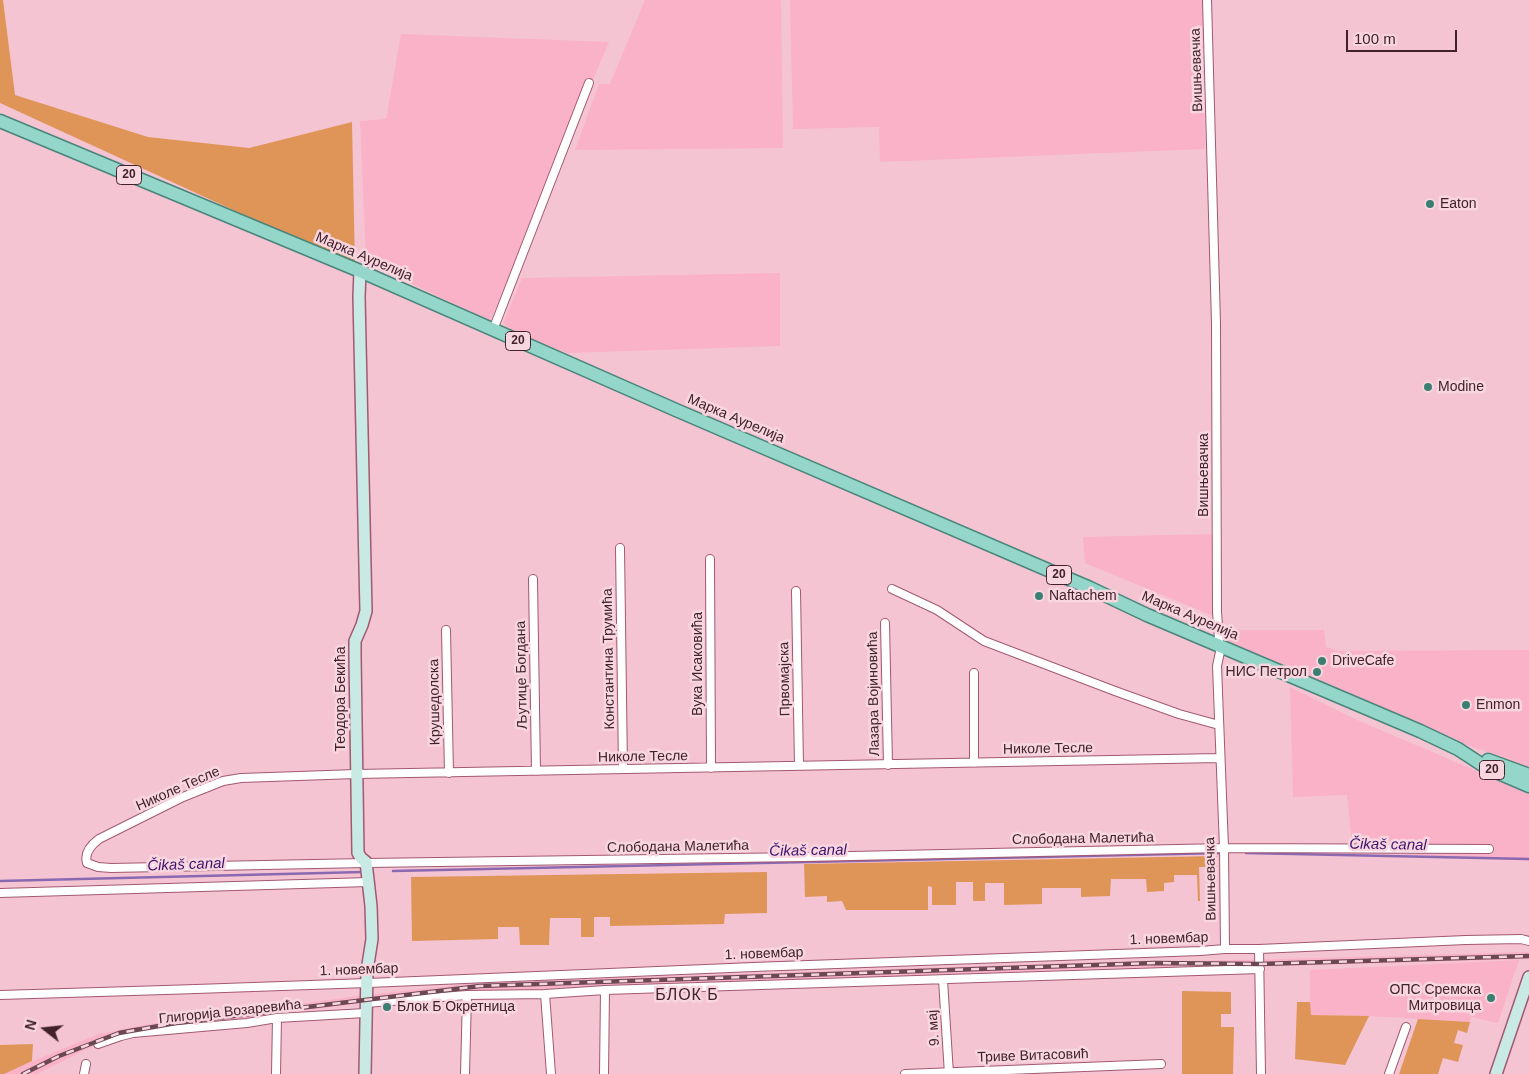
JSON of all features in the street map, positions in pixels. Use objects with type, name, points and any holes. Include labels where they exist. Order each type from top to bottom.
[{"type":"main road","name":"Марка Аурелија","points":[[0,121],[360,271],[1458,749],[1529,775]]},
{"type":"main road","name":"Марка Аурелија","points":[[1458,749],[1487,768],[1529,786]]},
{"type":"street","name":"Вишњевачка","points":[[1207,0],[1216,323],[1217,612],[1220,652],[1217,666],[1224,848],[1225,949]]},
{"type":"street","points":[[493,330],[589,83]]},
{"type":"street","name":"Теодора Бекића","points":[[360,271],[366,611],[355,641],[356,774],[358,853],[366,865],[372,938],[366,983],[365,1074]]},
{"type":"street","name":"Константина Трумића","points":[[620,548],[623,769]]},
{"type":"street","name":"Вука Исаковића","points":[[710,559],[711,768]]},
{"type":"street","name":"Љутице Богдана","points":[[533,579],[536,771]]},
{"type":"street","points":[[892,588],[937,610],[984,640],[1133,698],[1219,725]]},
{"type":"street","name":"Првомајска","points":[[796,591],[799,766]]},
{"type":"street","name":"Лазара Војиновића","points":[[885,623],[888,766]]},
{"type":"street","name":"Крушедолска","points":[[446,630],[449,773]]},
{"type":"street","points":[[974,673],[974,763]]},
{"type":"street","name":"Николе Тесле","points":[[87,854],[93,843],[98,839],[182,797],[223,781],[241,778],[356,774],[888,766],[1220,758]]},
{"type":"street","name":"Слободана Малетића","points":[[87,854],[87,863],[98,867],[111,868],[804,858],[1224,848],[1490,849]]},
{"type":"street","points":[[0,893],[368,880]]},
{"type":"street","name":"1. новембар","points":[[0,995],[366,983],[1448,940],[1529,940]]},
{"type":"street","points":[[1259,949],[1262,1074]]},
{"type":"street","points":[[366,1008],[467,995],[1260,970]]},
{"type":"street","points":[[1496,1074],[1529,978]]},
{"type":"street","name":"9. мај","points":[[943,980],[949,1073]]},
{"type":"street","points":[[604,1074],[605,990]]},
{"type":"street","points":[[545,994],[551,1074]]},
{"type":"street","points":[[465,1074],[467,995]]},
{"type":"street","name":"Глигорија Возаревића","points":[[98,1044],[133,1033],[247,1023],[366,1008]]},
{"type":"street","points":[[276,1074],[277,1018]]},
{"type":"street","points":[[1389,1074],[1406,1027]]},
{"type":"street","points":[[84,1074],[86,1064]]},
{"type":"street","name":"Триве Витасовић","points":[[905,1074],[1161,1064]]},
{"type":"shaded area","points":[[0,0],[3,0],[15,95],[148,137],[249,148],[352,122],[355,266],[0,103]]},
{"type":"shaded area","points":[[645,0],[781,0],[783,148],[575,150],[599,84],[610,84]]},
{"type":"shaded area","points":[[790,0],[1202,0],[1205,149],[880,162],[879,127],[793,129]]},
{"type":"shaded area","points":[[401,34],[609,42],[490,321],[366,262],[360,121],[386,119]]},
{"type":"shaded area","points":[[780,273],[780,346],[567,353],[506,329],[504,321],[522,278]]},
{"type":"shaded area","points":[[1215,534],[1216,617],[1085,563],[1083,537]]},
{"type":"shaded area","points":[[1237,630],[1324,630],[1326,647],[1339,651],[1529,650],[1529,768],[1455,741],[1226,641]]},
{"type":"shaded area","points":[[1290,687],[1357,720],[1529,793],[1529,861],[1353,852],[1347,795],[1293,797]]},
{"type":"shaded area","points":[[1217,856],[1217,867],[1199,867],[1200,901],[1198,901],[1197,875],[1174,875],[1174,882],[1164,883],[1164,891],[1147,892],[1146,879],[1111,879],[1110,896],[1081,897],[1081,888],[1042,888],[1042,904],[1004,905],[1004,883],[985,883],[985,901],[973,901],[973,882],[956,882],[956,905],[932,905],[932,887],[928,886],[928,910],[846,910],[842,901],[827,902],[827,896],[805,897],[804,864]]},
{"type":"shaded area","points":[[767,872],[767,913],[725,914],[724,924],[610,926],[610,917],[594,917],[594,937],[581,937],[581,918],[550,918],[549,945],[520,945],[519,927],[498,927],[498,939],[412,941],[411,877]]},
{"type":"shaded area","points":[[1529,952],[1529,959],[1278,966],[1149,967],[450,992],[128,1033],[105,1040],[37,1074],[4,1074],[99,1034],[149,1024],[358,996],[475,983],[1065,963]]},
{"type":"shaded area","points":[[1519,960],[1498,1023],[1471,1017],[1470,1022],[1369,1016],[1310,1015],[1310,970]]},
{"type":"shaded area","points":[[1182,991],[1231,992],[1231,1014],[1221,1014],[1221,1027],[1234,1027],[1233,1074],[1182,1074]]},
{"type":"shaded area","points":[[1297,1002],[1310,1002],[1311,1015],[1369,1016],[1345,1065],[1295,1059]]},
{"type":"shaded area","points":[[1418,1019],[1470,1022],[1467,1033],[1458,1030],[1454,1043],[1463,1045],[1458,1062],[1443,1058],[1438,1074],[1399,1074]]},
{"type":"shaded area","points":[[33,1044],[32,1061],[4,1074],[0,1074],[0,1045]]},
{"type":"waterway","name":"Čikaš canal","points":[[393,871],[1222,853]]},
{"type":"waterway","name":"Čikaš canal","points":[[1246,853],[1529,859]]},
{"type":"waterway","name":"Čikaš canal","points":[[0,881],[363,872]]},
{"type":"railway","points":[[23,1074],[59,1056],[119,1033],[176,1023],[480,986],[1154,963],[1260,964],[1529,956]]},
{"type":"place","name":"Eaton","points":[[1430,204]]},
{"type":"place","name":"Modine","points":[[1428,387]]},
{"type":"place","name":"Naftachem","points":[[1039,596]]},
{"type":"place","name":"DriveCafe","points":[[1322,661]]},
{"type":"place","name":"НИС Петрол","points":[[1317,672]]},
{"type":"place","name":"Enmon","points":[[1466,705]]},
{"type":"place","name":"ОПС Сремска Митровица","points":[[1491,998]]},
{"type":"place","name":"Блок Б Окретница","points":[[387,1007]]},
{"type":"district","name":"БЛОК Б","points":[[687,996]]}]
